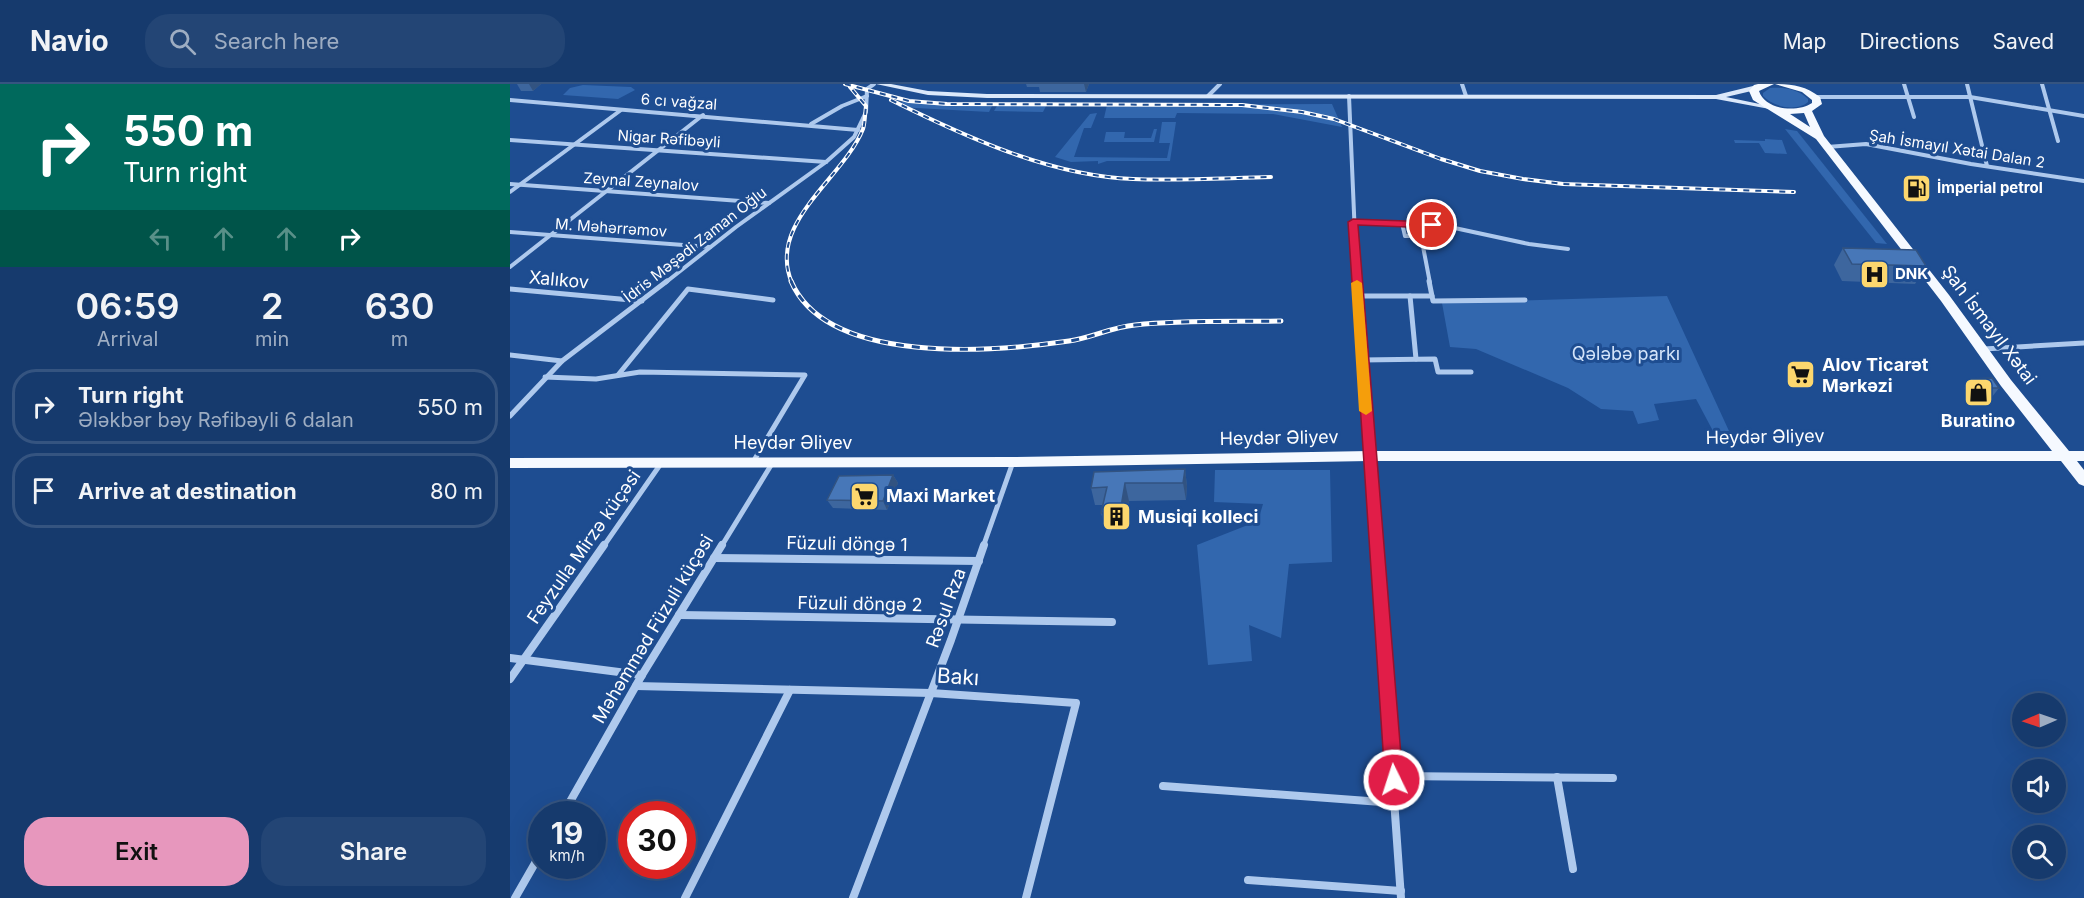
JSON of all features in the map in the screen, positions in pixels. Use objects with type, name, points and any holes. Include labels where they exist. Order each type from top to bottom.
[{"type":"main road","points":[[880,84],[927,93],[987,96],[1716,97],[1775,108],[1807,110],[1817,104],[1815,97],[1804,87],[1779,84]]},
{"type":"main road","points":[[1716,97],[1770,84]]},
{"type":"main road","points":[[1757,87],[1754,95],[1758,100],[1775,108],[1823,142]]},
{"type":"main road","points":[[1807,110],[1823,142]]},
{"type":"main road","name":"Şah İsmayıl Xətai","points":[[1823,142],[1984,350],[2006,383],[2084,480]]},
{"type":"main road","name":"Heydər Əliyev","points":[[510,463],[1013,462],[1369,456],[2084,456]]},
{"type":"street","name":"İdris Məşədi Zaman Oğlu","points":[[510,416],[562,361],[710,247],[826,162],[854,137],[866,112],[867,89],[874,84]]},
{"type":"street","points":[[1208,96],[1220,84]]},
{"type":"street","points":[[1462,84],[1466,96]]},
{"type":"street","points":[[1904,84],[1914,117]]},
{"type":"street","points":[[1967,84],[1988,166]]},
{"type":"street","points":[[2042,84],[2058,141]]},
{"type":"street","points":[[810,124],[842,106],[867,96]]},
{"type":"street","points":[[1248,880],[1401,894],[1353,222],[1349,96]]},
{"type":"street","points":[[1815,97],[1970,97],[2084,116]]},
{"type":"street","name":"6 cı vağzal","points":[[510,100],[810,124],[858,130]]},
{"type":"street","points":[[510,192],[621,110]]},
{"type":"street","points":[[510,267],[704,115]]},
{"type":"street","name":"Nigar Rəfibəyli","points":[[510,140],[826,162]]},
{"type":"street","name":"Şah İsmayıl Xətai Dalan 2","points":[[1823,142],[1866,144],[2084,181]]},
{"type":"street","name":"Zeynal Zeynalov","points":[[510,184],[770,203]]},
{"type":"street","points":[[1353,222],[1402,223],[1464,229],[1543,248],[1568,249]]},
{"type":"street","points":[[1402,223],[1405,236],[1421,236],[1433,301],[1525,300]]},
{"type":"street","name":"M. Məhərrəmov","points":[[510,232],[710,247]]},
{"type":"street","name":"Xalıkov","points":[[510,289],[642,301]]},
{"type":"street","points":[[617,376],[688,289],[773,300]]},
{"type":"street","points":[[1358,296],[1432,296]]},
{"type":"street","points":[[1410,296],[1416,359]]},
{"type":"street","points":[[1984,350],[2084,342]]},
{"type":"street","points":[[510,356],[562,361]]},
{"type":"street","points":[[1362,360],[1436,358],[1438,372],[1471,372]]},
{"type":"street","points":[[545,377],[596,379],[640,372],[805,375],[753,462]]},
{"type":"street","name":"Feyzulla Mirzə küçəsi","points":[[510,679],[662,462]]},
{"type":"street","name":"Məhəmməd Füzuli küçəsi","points":[[570,801],[642,675],[773,462]]},
{"type":"street","name":"Rəsul Rza","points":[[853,898],[958,621],[1013,462]]},
{"type":"street","name":"Füzuli döngə 1","points":[[714,558],[979,561]]},
{"type":"street","name":"Füzuli döngə 2","points":[[680,615],[1112,622]]},
{"type":"street","points":[[510,658],[642,675]]},
{"type":"street","name":"Bakı","points":[[636,686],[931,693],[1076,703],[1026,898]]},
{"type":"street","points":[[685,898],[790,690]]},
{"type":"street","points":[[1394,776],[1613,778]]},
{"type":"street","points":[[1557,777],[1573,869]]},
{"type":"street","points":[[1163,786],[1395,803]]},
{"type":"street","points":[[515,898],[528,875]]},
{"type":"green space","points":[[583,85],[631,87],[635,90],[618,99],[563,95],[570,88]]},
{"type":"green space","points":[[1770,88],[1786,88],[1795,91],[1808,99],[1808,102],[1798,107],[1785,107],[1773,103],[1763,96],[1763,93]]},
{"type":"green space","points":[[906,98],[948,104],[993,104],[989,112],[898,107]]},
{"type":"green space","points":[[998,104],[1047,104],[1043,112],[994,111]]},
{"type":"green space","points":[[1332,104],[1342,127],[1273,114],[1177,113],[1175,118],[1104,118],[1107,105]]},
{"type":"green space","points":[[1097,113],[1091,128],[1084,128],[1074,157],[1167,158],[1170,143],[1159,143],[1162,122],[1176,122],[1170,161],[1107,161],[1098,164],[1098,161],[1071,162],[1055,157],[1090,114]]},
{"type":"green space","points":[[1154,129],[1157,129],[1154,142],[1104,142],[1106,132],[1125,132],[1124,138],[1151,138]]},
{"type":"green space","points":[[1785,129],[1797,131],[1887,244],[1876,243]]},
{"type":"green space","points":[[1765,139],[1782,140],[1787,154],[1765,153],[1759,143],[1735,143],[1734,140],[1765,141]]},
{"type":"green space","name":"Qələbə parkı","points":[[1667,296],[1729,431],[1713,431],[1696,399],[1654,404],[1659,420],[1638,424],[1633,411],[1601,409],[1568,388],[1476,349],[1450,347],[1442,303]]},
{"type":"green space","points":[[1215,470],[1330,470],[1332,562],[1289,564],[1281,638],[1249,625],[1252,661],[1208,665],[1197,545],[1258,521],[1263,504],[1214,502]]},
{"type":"building","points":[[1843,248],[1916,250],[1926,266],[1852,264]]},
{"type":"building","points":[[1992,378],[1999,388],[1977,388],[1971,379]]},
{"type":"building","points":[[1185,469],[1183,483],[1125,483],[1120,513],[1101,513],[1107,487],[1091,488],[1094,472]]},
{"type":"building","points":[[893,475],[883,501],[827,500],[839,476]]},
{"type":"railway","points":[[845,84],[909,101],[947,104],[1242,105],[1302,112],[1334,119],[1441,159],[1480,171],[1523,179],[1563,184],[1794,192]]},
{"type":"railway","points":[[792,282],[787,261],[789,241],[798,221],[810,202],[853,148],[863,129],[866,106],[850,87]]},
{"type":"railway","points":[[891,100],[1008,152],[1070,170],[1133,179],[1271,177]]},
{"type":"railway","points":[[792,282],[810,308],[839,328],[875,340],[915,347],[958,349],[1037,345],[1085,338],[1118,328],[1153,323],[1281,321]]},
{"type":"slow traffic","points":[[1357,283],[1366,411]]},
{"type":"place","name":"İmperial petrol","points":[[1916,188]]},
{"type":"place","name":"DNK","points":[[1874,274]]},
{"type":"place","name":"Alov Ticarət Mərkəzi","points":[[1801,375]]},
{"type":"place","name":"Buratino","points":[[1978,392]]},
{"type":"place","name":"Maxi Market","points":[[865,496]]},
{"type":"place","name":"Musiqi kolleci","points":[[1117,517]]},
{"type":"route","points":[[1394,780],[1353,222],[1432,225]]}]
